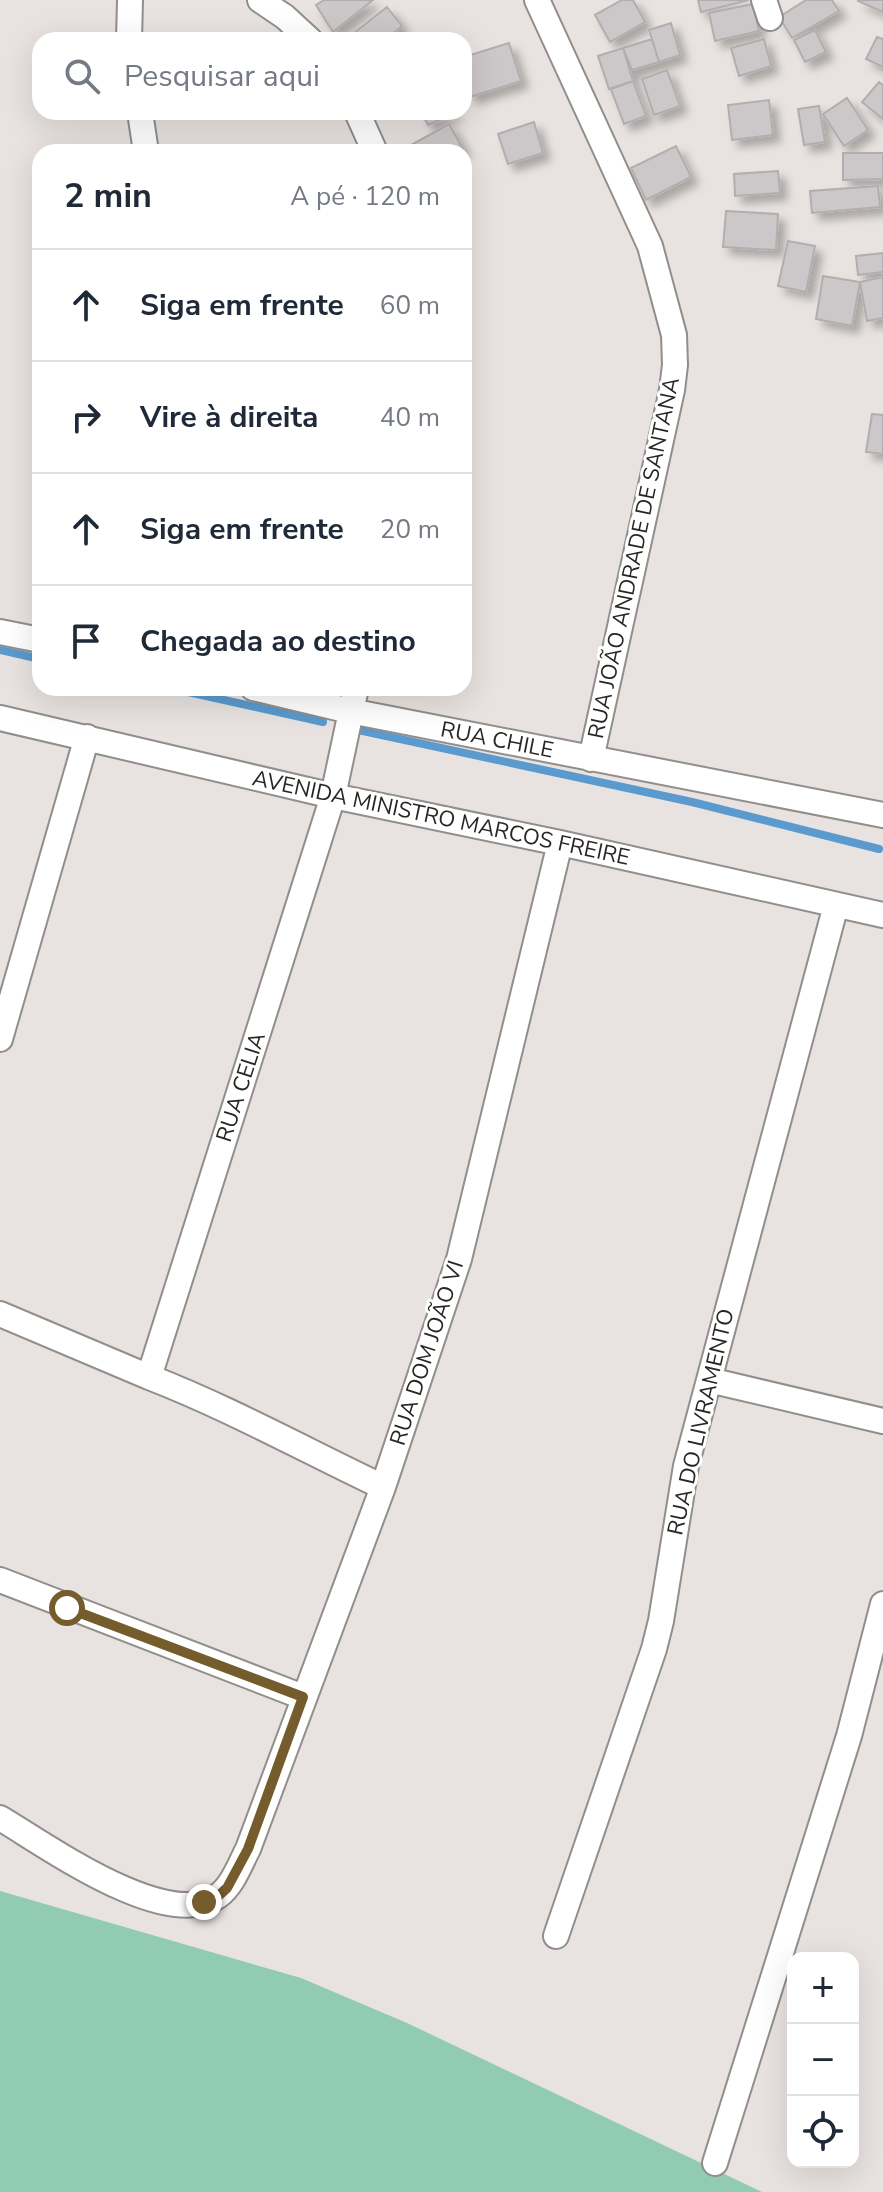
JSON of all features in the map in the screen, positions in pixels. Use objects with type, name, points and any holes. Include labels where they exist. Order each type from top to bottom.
[{"type":"street","points":[[129,32],[130,0]]},
{"type":"street","points":[[260,0],[301,32]]},
{"type":"street","name":"RUA JOÃO ANDRADE DE SANTANA","points":[[537,0],[650,246],[674,335],[672,390],[591,759]]},
{"type":"street","points":[[141,120],[145,144]]},
{"type":"street","points":[[361,120],[371,144]]},
{"type":"street","points":[[0,632],[32,638]]},
{"type":"street","name":"RUA CHILE","points":[[320,696],[353,700],[591,759],[883,815]]},
{"type":"street","name":"RUA CELIA","points":[[149,1377],[333,796],[353,700]]},
{"type":"street","name":"AVENIDA MINISTRO MARCOS FREIRE","points":[[0,718],[333,796],[883,915]]},
{"type":"street","points":[[0,1039],[87,737]]},
{"type":"street","name":"RUA DOM JOÃO VI","points":[[0,1818],[110,1884],[165,1904],[193,1904],[216,1898],[227,1888],[248,1849],[383,1487],[459,1259],[560,843]]},
{"type":"street","name":"RUA DO LIVRAMENTO","points":[[556,1936],[654,1649],[686,1466],[836,905]]},
{"type":"street","points":[[0,1314],[237,1415],[383,1487]]},
{"type":"street","points":[[709,1380],[883,1421]]},
{"type":"street","points":[[0,1580],[303,1697]]},
{"type":"street","points":[[715,2163],[849,1736],[883,1604]]},
{"type":"green space","points":[[0,1891],[301,1978],[407,2023],[762,2192],[0,2192]]},
{"type":"building","points":[[324,0],[373,0],[333,32],[316,5]]},
{"type":"building","points":[[622,0],[633,0],[645,22],[610,42],[595,15]]},
{"type":"building","points":[[698,0],[749,0],[701,12]]},
{"type":"building","points":[[806,0],[832,0],[839,11],[792,38],[779,17]]},
{"type":"building","points":[[883,0],[883,12],[858,1]]},
{"type":"building","points":[[753,4],[759,31],[715,41],[709,13]]},
{"type":"building","points":[[387,7],[402,26],[395,32],[355,32]]},
{"type":"building","points":[[671,23],[680,55],[659,62],[649,30]]},
{"type":"building","points":[[815,30],[826,52],[805,62],[794,40]]},
{"type":"building","points":[[877,37],[883,39],[883,67],[866,59]]},
{"type":"building","points":[[652,39],[659,62],[632,70],[623,48]]},
{"type":"building","points":[[764,39],[771,66],[739,76],[731,48]]},
{"type":"building","points":[[509,43],[521,81],[472,96],[472,55]]},
{"type":"building","points":[[623,48],[633,81],[609,89],[598,56]]},
{"type":"building","points":[[667,70],[680,106],[654,115],[642,79]]},
{"type":"building","points":[[633,81],[646,116],[624,124],[611,89]]},
{"type":"building","points":[[879,82],[883,85],[883,119],[862,102]]},
{"type":"building","points":[[847,98],[868,130],[844,146],[823,114]]},
{"type":"building","points":[[769,100],[773,135],[732,140],[728,105]]},
{"type":"building","points":[[819,106],[825,142],[804,145],[798,109]]},
{"type":"building","points":[[534,122],[543,153],[508,164],[498,134]]},
{"type":"building","points":[[449,124],[460,144],[413,144]]},
{"type":"building","points":[[676,146],[691,177],[646,200],[631,168]]},
{"type":"building","points":[[843,153],[883,153],[883,179],[843,180]]},
{"type":"building","points":[[778,171],[780,193],[735,196],[734,174]]},
{"type":"building","points":[[878,186],[880,207],[812,213],[810,191]]},
{"type":"building","points":[[726,211],[778,214],[776,250],[723,247]]},
{"type":"building","points":[[788,241],[815,246],[806,292],[778,286]]},
{"type":"building","points":[[883,253],[883,272],[858,275],[856,256]]},
{"type":"building","points":[[823,276],[860,282],[852,326],[816,319]]},
{"type":"building","points":[[883,277],[883,318],[867,321],[860,282]]},
{"type":"building","points":[[872,414],[883,415],[883,454],[866,452]]},
{"type":"waterway","points":[[0,650],[32,657]]},
{"type":"waterway","points":[[206,696],[323,722]]},
{"type":"waterway","points":[[349,728],[692,802],[879,849]]},
{"type":"route","points":[[67,1608],[303,1697],[248,1849],[227,1888],[216,1898],[204,1902]]}]
